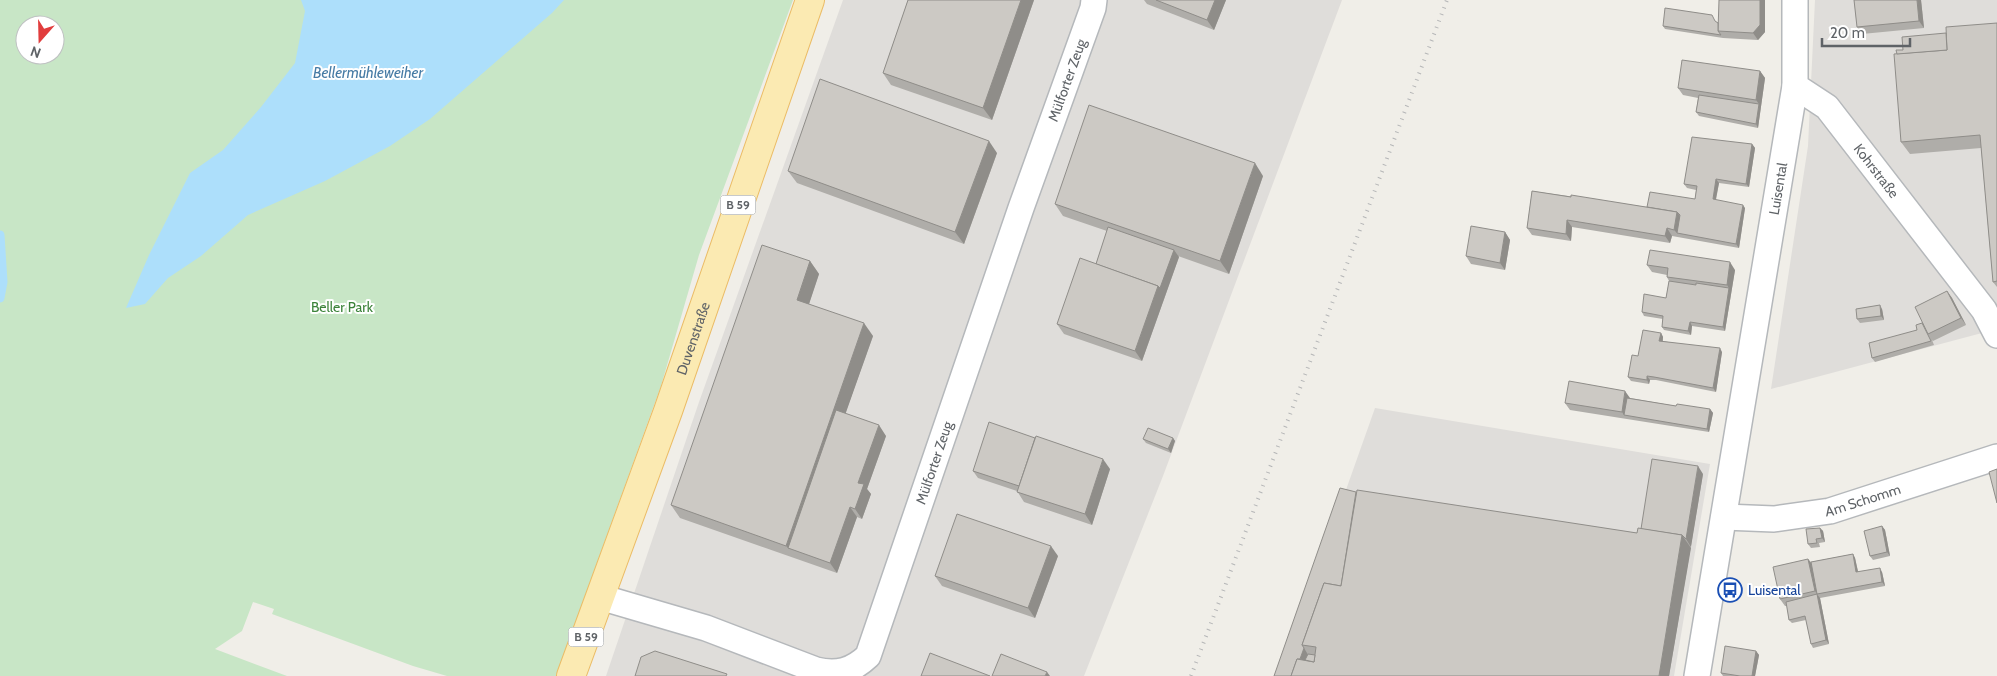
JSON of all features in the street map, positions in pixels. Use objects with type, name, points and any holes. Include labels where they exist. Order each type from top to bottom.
[{"type":"main road","name":"Duvenstraße","points":[[571,676],[671,402],[810,0]]},
{"type":"street","name":"Mülforter Zeug","points":[[600,597],[706,628],[816,670],[830,673],[845,672],[858,665],[868,656],[1094,0]]},
{"type":"street","points":[[1795,0],[1795,86]]},
{"type":"street","name":"Kohrstraße","points":[[1795,86],[1828,107],[1984,310],[1997,335]]},
{"type":"street","name":"Luisental","points":[[1697,676],[1795,86]]},
{"type":"street","name":"Am Schomm","points":[[1724,517],[1774,519],[1830,512],[1997,457]]},
{"type":"shaded area","points":[[843,0],[1342,0],[1163,476],[1084,676],[606,676],[699,402]]},
{"type":"shaded area","points":[[1815,0],[1997,0],[1997,329],[1771,389],[1808,146]]},
{"type":"shaded area","points":[[1375,408],[1710,464],[1674,676],[1280,676]]},
{"type":"green space","name":"Beller Park","points":[[0,0],[793,0],[699,255],[661,386],[556,676],[447,676],[413,666],[272,614],[274,609],[253,602],[242,631],[215,649],[287,676],[0,676]]},
{"type":"water","name":"Bellermühleweiher","points":[[301,0],[564,0],[552,13],[430,119],[390,146],[325,181],[248,215],[201,256],[168,278],[145,304],[126,308],[149,255],[190,173],[223,150],[261,107],[295,63],[305,11]]},
{"type":"building","points":[[908,0],[1021,0],[983,108],[883,73]]},
{"type":"building","points":[[1156,0],[1215,0],[1207,20]]},
{"type":"building","points":[[1719,0],[1760,0],[1760,25],[1753,33],[1718,31]]},
{"type":"building","points":[[1854,0],[1917,0],[1919,21],[1857,27]]},
{"type":"building","points":[[1665,8],[1712,15],[1718,23],[1718,31],[1721,35],[1663,26]]},
{"type":"building","points":[[1997,23],[1997,281],[1993,282],[1980,135],[1901,142],[1894,54],[1947,50],[1946,27]]},
{"type":"building","points":[[1946,33],[1947,50],[1897,54],[1896,50],[1903,50],[1902,37]]},
{"type":"building","points":[[1682,60],[1760,71],[1756,100],[1678,88]]},
{"type":"building","points":[[820,79],[989,141],[955,232],[788,171]]},
{"type":"building","points":[[1699,95],[1759,104],[1756,124],[1696,112]]},
{"type":"building","points":[[1089,105],[1255,163],[1220,261],[1055,204]]},
{"type":"building","points":[[1692,137],[1752,144],[1746,184],[1716,179],[1713,199],[1743,205],[1736,244],[1677,233],[1680,215],[1677,212],[1647,207],[1650,192],[1695,199],[1697,186],[1684,184]]},
{"type":"building","points":[[1532,191],[1571,197],[1571,195],[1677,212],[1674,230],[1667,228],[1665,236],[1567,220],[1566,234],[1527,228]]},
{"type":"building","points":[[1471,226],[1505,232],[1500,263],[1466,256]]},
{"type":"building","points":[[1108,227],[1174,250],[1160,288],[1096,264]]},
{"type":"building","points":[[762,245],[810,261],[797,300],[864,323],[786,546],[671,505]]},
{"type":"building","points":[[1650,250],[1730,262],[1727,285],[1667,277],[1668,268],[1647,265]]},
{"type":"building","points":[[1080,258],[1158,286],[1135,351],[1057,324]]},
{"type":"building","points":[[1669,281],[1729,288],[1723,327],[1690,322],[1688,331],[1662,327],[1663,316],[1642,312],[1644,294],[1666,298]]},
{"type":"building","points":[[1947,291],[1961,318],[1928,334],[1915,307]]},
{"type":"building","points":[[1880,305],[1881,316],[1857,319],[1856,309]]},
{"type":"building","points":[[1922,323],[1931,341],[1872,358],[1869,343],[1917,330],[1916,325]]},
{"type":"building","points":[[1643,330],[1661,333],[1659,341],[1720,348],[1713,388],[1647,376],[1647,380],[1628,377],[1632,355],[1638,356]]},
{"type":"building","points":[[1569,381],[1625,391],[1622,412],[1565,403]]},
{"type":"building","points":[[1627,398],[1710,409],[1707,429],[1624,415]]},
{"type":"building","points":[[836,410],[879,425],[858,483],[864,484],[855,509],[850,507],[830,563],[788,548]]},
{"type":"building","points":[[989,422],[1035,438],[1019,486],[973,471]]},
{"type":"building","points":[[1148,428],[1173,438],[1168,449],[1143,439]]},
{"type":"building","points":[[1036,436],[1103,459],[1085,514],[1017,492]]},
{"type":"building","points":[[1652,459],[1698,466],[1686,539],[1682,535],[1641,529]]},
{"type":"building","points":[[1997,469],[1997,503],[1989,472]]},
{"type":"building","points":[[1340,488],[1356,492],[1341,586],[1324,583],[1302,645],[1304,648],[1300,659],[1297,659],[1291,676],[1274,676]]},
{"type":"building","points":[[1357,490],[1637,533],[1638,528],[1682,535],[1659,676],[1291,676],[1297,659],[1314,662],[1316,647],[1302,645],[1324,583],[1341,586]]},
{"type":"building","points":[[957,514],[1051,546],[1028,608],[935,576]]},
{"type":"building","points":[[1882,526],[1887,552],[1870,556],[1864,531]]},
{"type":"building","points":[[1820,528],[1822,538],[1816,539],[1817,543],[1808,544],[1806,529]]},
{"type":"building","points":[[1853,554],[1856,572],[1880,568],[1882,582],[1817,594],[1811,562]]},
{"type":"building","points":[[1808,559],[1815,591],[1780,599],[1773,567]]},
{"type":"building","points":[[1817,594],[1826,640],[1811,644],[1805,616],[1789,620],[1786,602]]},
{"type":"building","points":[[1725,646],[1756,651],[1752,676],[1721,673]]},
{"type":"building","points":[[655,651],[727,674],[726,676],[635,676],[641,657]]},
{"type":"building","points":[[930,653],[990,676],[921,676]]},
{"type":"building","points":[[1001,654],[1047,672],[1045,676],[992,676]]},
{"type":"building","points":[[1308,654],[1315,655],[1314,662],[1305,660]]},
{"type":"waterway","points":[[0,235],[3,282],[0,298]]},
{"type":"railway","points":[[1191,676],[1447,0]]},
{"type":"place","name":"Luisental","points":[[1730,590]]}]
